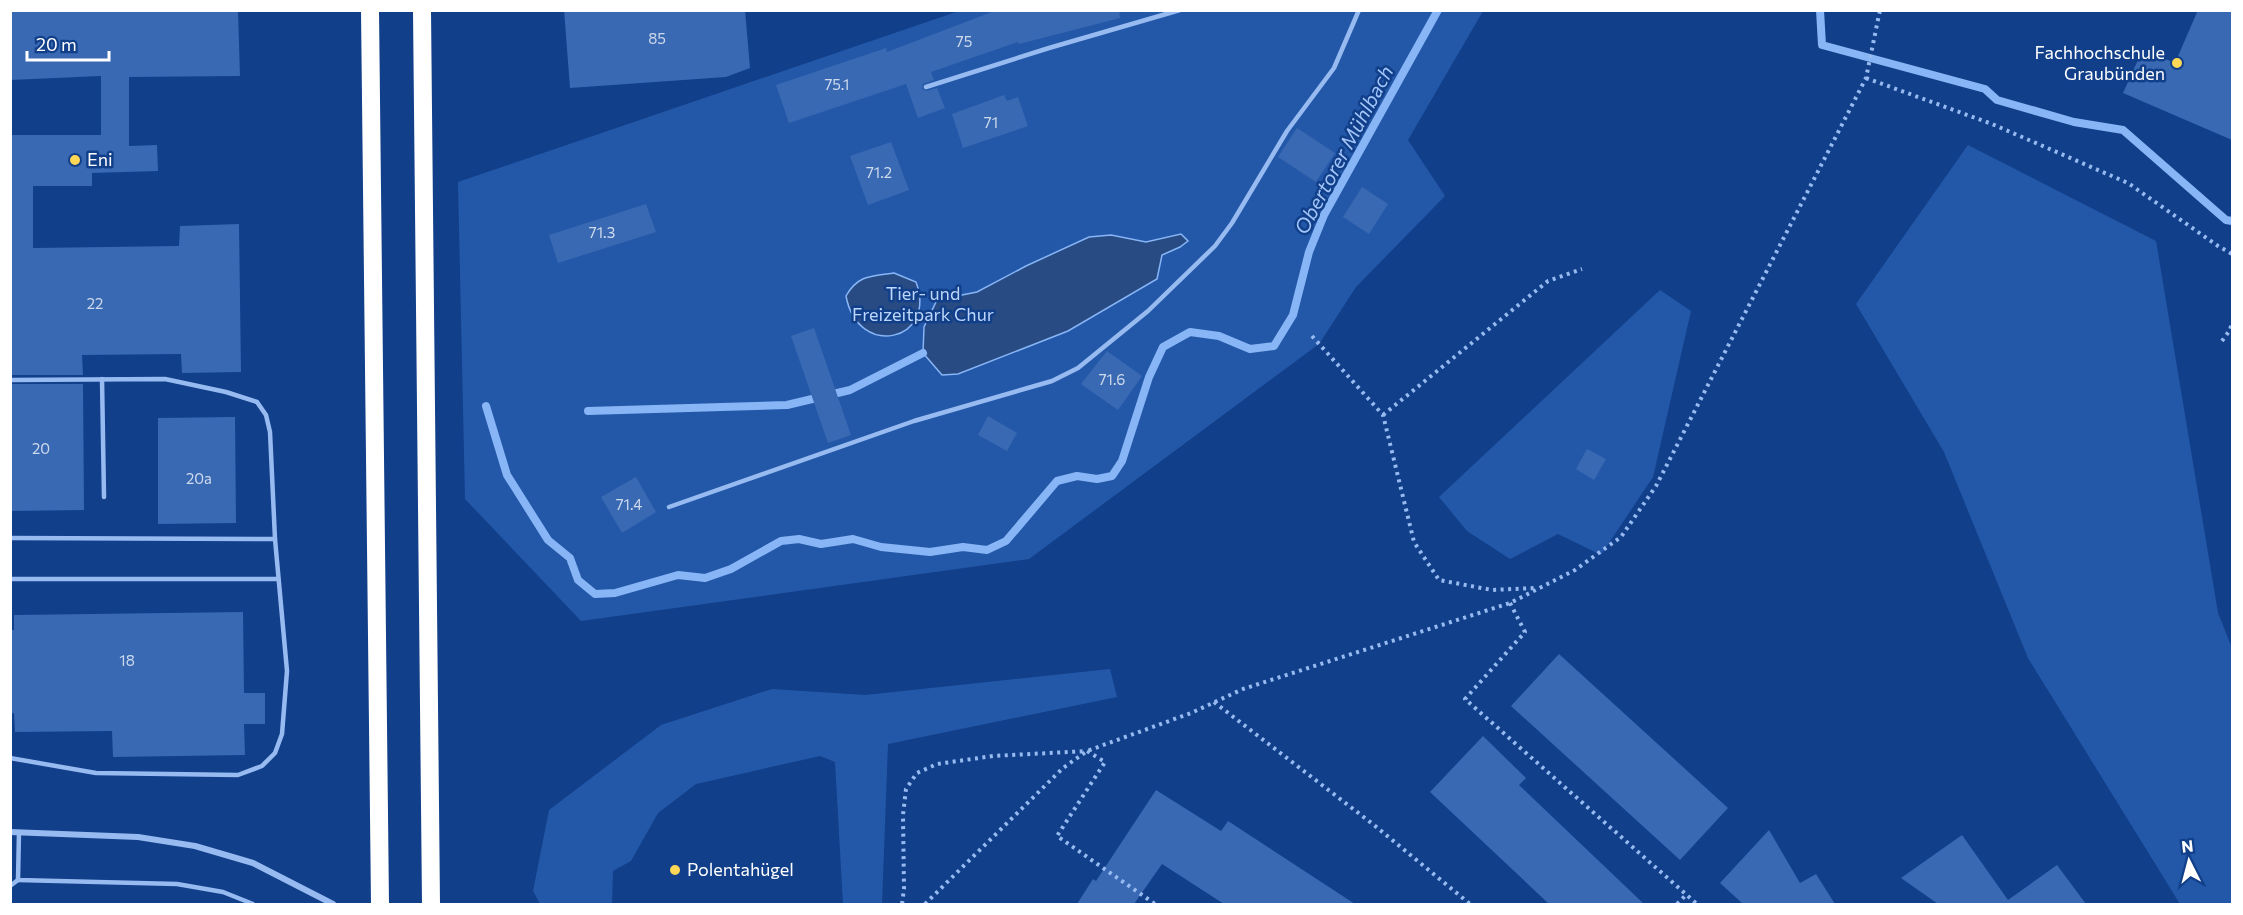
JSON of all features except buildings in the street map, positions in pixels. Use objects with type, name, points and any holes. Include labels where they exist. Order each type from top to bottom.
[{"type":"highway","points":[[370,10],[380,904]]},
{"type":"highway","points":[[422,10],[431,904]]},
{"type":"street","points":[[10,832],[138,837],[195,846],[253,863],[333,904]]},
{"type":"lane","points":[[926,87],[1180,10]]},
{"type":"lane","points":[[669,507],[903,425],[1052,381],[1077,368],[1148,311],[1215,246],[1232,223],[1287,131],[1334,68],[1359,10]]},
{"type":"lane","points":[[10,380],[165,379],[226,392],[257,402],[266,415],[270,432],[275,539],[287,671],[282,734],[275,753],[262,766],[238,775],[96,773],[10,758]]},
{"type":"lane","points":[[102,380],[104,497]]},
{"type":"lane","points":[[10,538],[275,539]]},
{"type":"lane","points":[[10,579],[278,579]]},
{"type":"lane","points":[[18,880],[19,832]]},
{"type":"lane","points":[[10,886],[18,880],[177,884],[223,892],[253,904]]},
{"type":"path","points":[[926,904],[1063,768],[1087,751],[1191,713],[1243,689],[1510,603],[1575,570],[1621,537],[1656,486],[1866,77],[1880,10]]},
{"type":"path","points":[[1866,77],[1992,124],[2128,183],[2232,254]]},
{"type":"path","points":[[1383,415],[1548,281],[1582,269]]},
{"type":"path","points":[[2222,341],[2230,330],[2232,322]]},
{"type":"path","points":[[1312,336],[1383,415],[1414,542],[1440,580],[1492,590],[1539,588]]},
{"type":"path","points":[[1510,603],[1524,632],[1465,699],[1697,904]]},
{"type":"path","points":[[1214,702],[1374,825],[1470,904]]},
{"type":"path","points":[[902,904],[906,789],[917,772],[938,764],[993,756],[1087,751],[1105,762],[1057,836],[1155,904]]},
{"type":"path","points":[[1677,904],[1686,895]]},
{"type":"green space","name":"Tier- und Freizeitpark Chur","points":[[959,11],[1483,11],[1408,140],[1445,196],[1356,287],[1319,344],[1029,559],[581,621],[465,499],[458,182]]},
{"type":"green space","points":[[1968,145],[2156,241],[2218,613],[2232,648],[2232,904],[2180,904],[2028,658],[1944,452],[1856,304]]},
{"type":"green space","points":[[1660,290],[1691,311],[1653,477],[1601,555],[1558,534],[1510,559],[1467,531],[1439,497]]},
{"type":"green space","points":[[1110,669],[1117,697],[888,744],[882,904],[843,904],[835,762],[820,756],[696,784],[658,813],[631,861],[613,871],[612,904],[540,904],[533,891],[549,810],[661,725],[772,689],[865,695]]},
{"type":"shaded area","points":[[1181,234],[1188,241],[1162,255],[1157,279],[1068,331],[958,374],[942,375],[923,353],[924,327],[937,300],[977,292],[1089,237],[1111,235],[1146,242]]},
{"type":"shaded area","points":[[894,273],[916,282],[920,302],[916,318],[907,329],[894,335],[879,335],[865,329],[853,316],[846,296],[860,280]]},
{"type":"waterway","name":"Obertorer Mühlbach","points":[[486,406],[507,475],[548,540],[570,558],[578,580],[595,594],[615,593],[678,575],[705,578],[731,569],[781,541],[799,539],[821,544],[853,539],[881,547],[930,552],[963,547],[987,550],[1006,541],[1057,481],[1077,476],[1097,479],[1112,476],[1122,461],[1149,377],[1163,347],[1190,332],[1219,336],[1250,349],[1274,346],[1293,315],[1309,252],[1324,215],[1438,10]]},
{"type":"waterway","name":"Obertorer Mühlbach","points":[[1820,10],[1822,45],[1985,89],[1997,100],[2074,122],[2123,130],[2226,220],[2232,221]]},
{"type":"waterway","points":[[588,411],[787,405],[850,390],[923,353]]},
{"type":"place","name":"Fachhochschule Graubünden","points":[[2177,63]]},
{"type":"place","name":"Eni","points":[[75,160]]},
{"type":"place","name":"Polentahügel","points":[[675,870]]}]
